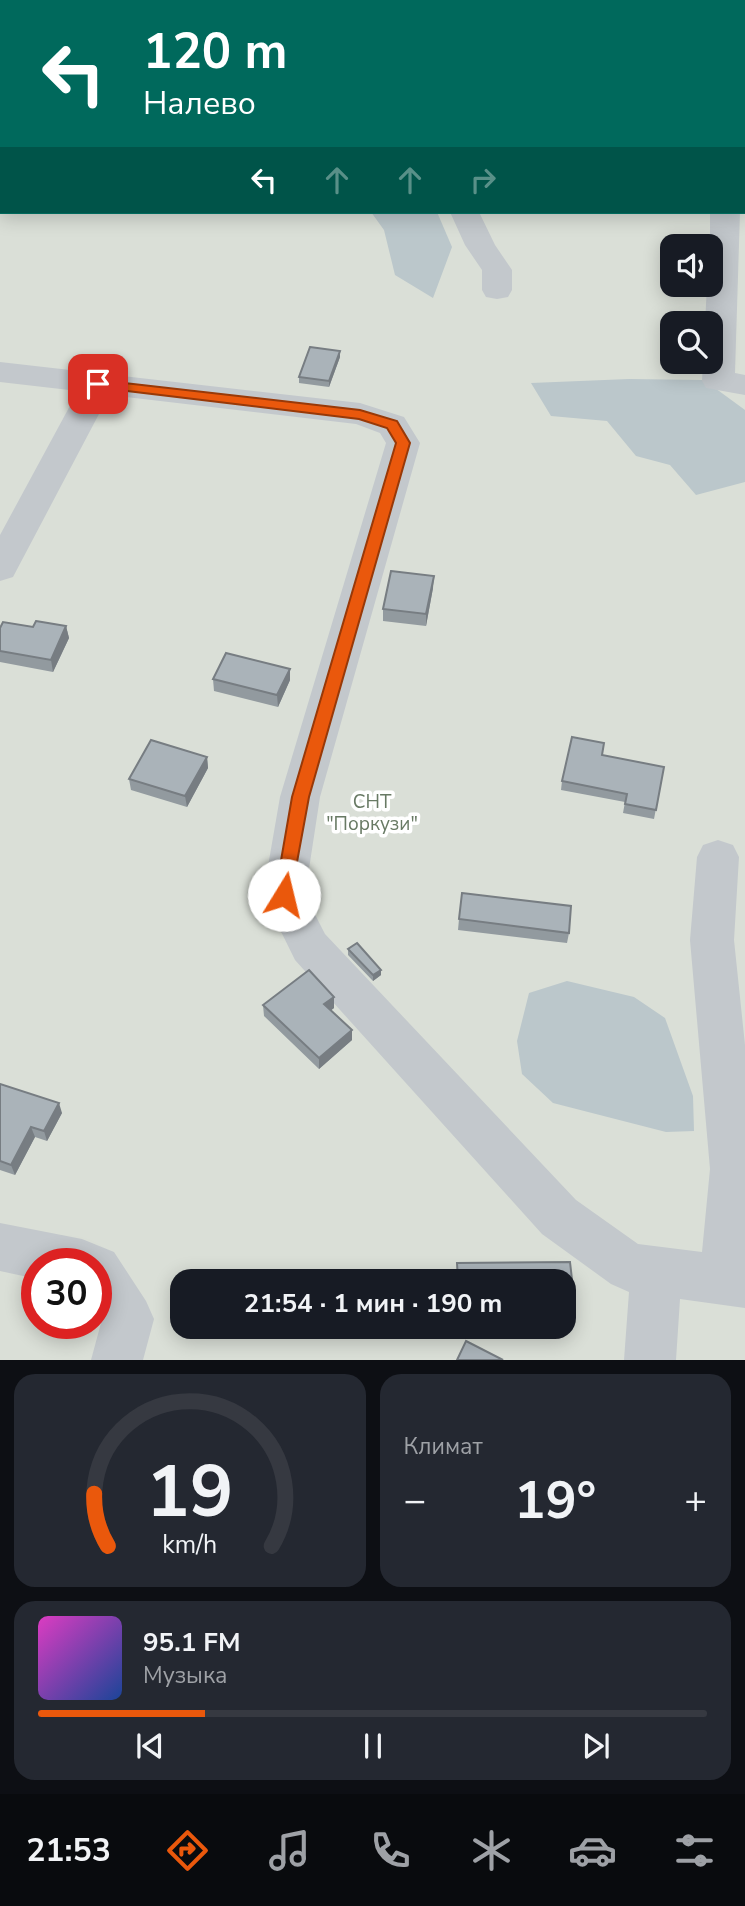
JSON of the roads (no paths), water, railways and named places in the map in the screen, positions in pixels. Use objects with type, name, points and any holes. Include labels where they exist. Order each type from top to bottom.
[{"type":"street","points":[[465,214],[497,270],[497,290]]},
{"type":"street","points":[[725,214],[718,381],[745,385]]},
{"type":"street","points":[[0,372],[360,414],[393,425],[403,443],[300,797],[284,895],[310,947],[559,1217],[629,1267],[735,1282],[734,1169],[712,940],[718,857]]},
{"type":"street","points":[[0,568],[98,384]]},
{"type":"street","points":[[0,1247],[21,1251]]},
{"type":"street","points":[[650,1360],[656,1271]]},
{"type":"street","points":[[112,1295],[128,1320],[117,1360]]},
{"type":"park label","name":"СНТ \"Поркузи\"","points":[[372,813]]}]
